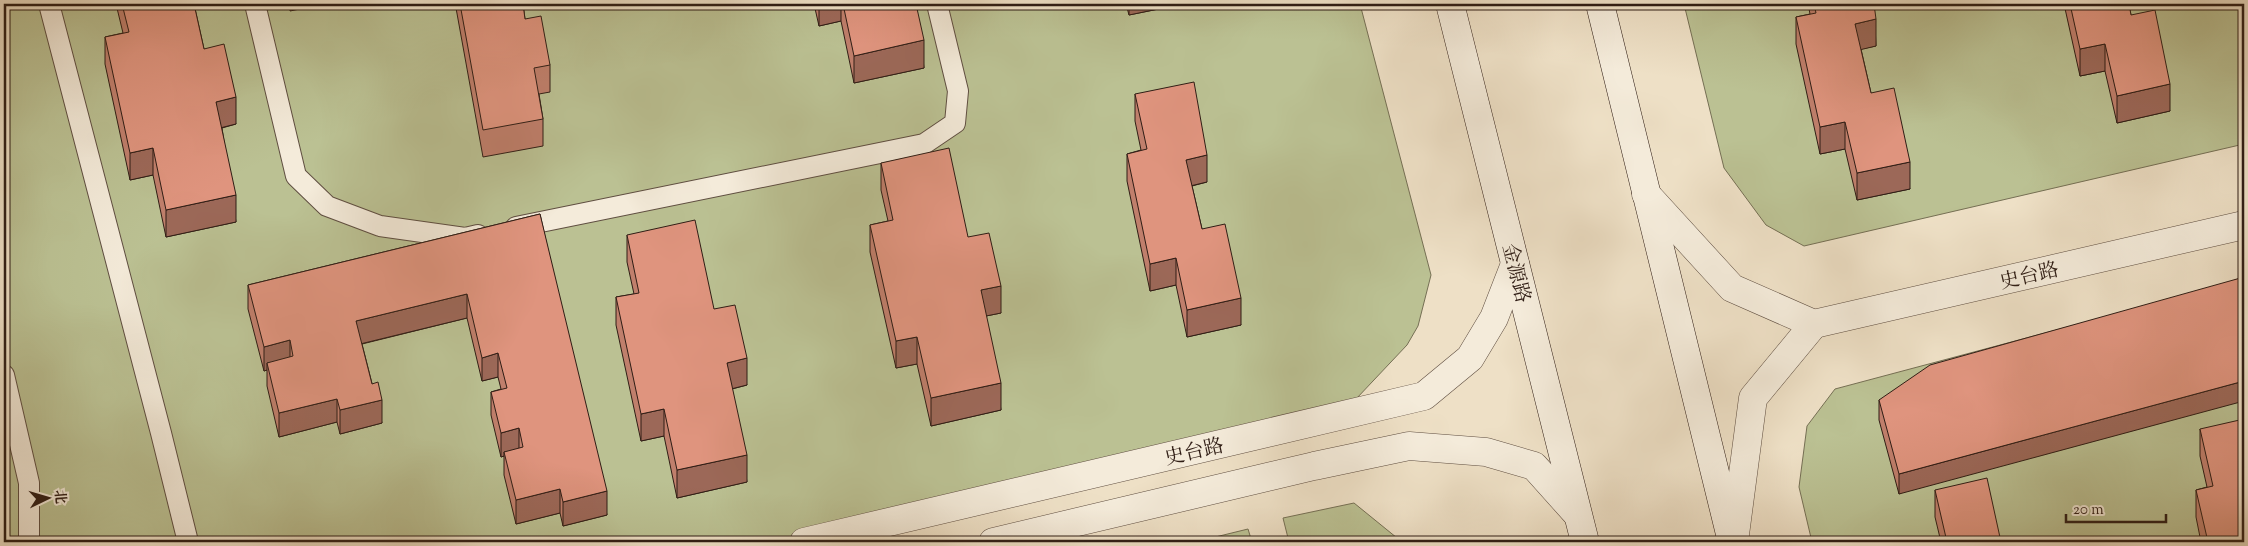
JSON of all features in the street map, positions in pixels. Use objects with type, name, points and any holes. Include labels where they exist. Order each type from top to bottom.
[{"type":"street","name":"金源路","points":[[1450,4],[1585,542]]},
{"type":"street","points":[[1600,4],[1733,542]]},
{"type":"street","points":[[1646,194],[1732,288],[1814,324],[1753,398],[1733,542]]},
{"type":"street","name":"史台路","points":[[1814,324],[2244,226]]},
{"type":"street","name":"史台路","points":[[804,542],[1424,396],[1470,358],[1494,318],[1515,264]]},
{"type":"street","name":"史台路","points":[[993,542],[1314,466],[1409,446],[1486,452],[1534,466],[1578,514]]},
{"type":"lane","points":[[49,4],[188,542]]},
{"type":"lane","points":[[255,4],[296,176],[328,206],[380,226],[465,238],[924,144],[955,123],[956,115],[958,91],[937,4]]},
{"type":"lane","points":[[4,375],[28,483],[29,542]]},
{"type":"green space","points":[[4,4],[1360,4],[1431,275],[1418,326],[1407,345],[1339,417],[804,542],[4,542]]},
{"type":"green space","points":[[1684,4],[2244,4],[2244,144],[1804,246],[1766,225],[1724,168]]},
{"type":"green space","points":[[2244,280],[2244,542],[1812,542],[1799,487],[1807,426],[1835,389]]},
{"type":"green space","points":[[1354,503],[1402,542],[1289,542],[1283,518]]},
{"type":"green space","points":[[1248,529],[1252,542],[1195,542]]},
{"type":"building","points":[[122,4],[194,4],[204,49],[224,44],[236,97],[216,102],[236,195],[166,210],[153,148],[130,153],[105,37],[129,32]]},
{"type":"building","points":[[460,4],[523,4],[525,19],[541,16],[550,65],[534,68],[543,119],[483,130]]},
{"type":"building","points":[[843,4],[916,4],[924,40],[854,56]]},
{"type":"building","points":[[1814,4],[1874,4],[1876,19],[1855,24],[1871,93],[1894,88],[1910,162],[1857,173],[1845,122],[1820,127],[1796,17],[1816,13]]},
{"type":"building","points":[[2070,4],[2129,4],[2131,15],[2155,10],[2170,84],[2117,96],[2105,44],[2080,49]]},
{"type":"building","points":[[1194,82],[1207,155],[1186,160],[1202,229],[1225,224],[1241,298],[1187,310],[1176,258],[1150,264],[1127,154],[1147,149],[1135,94]]},
{"type":"building","points":[[949,148],[968,237],[989,233],[1001,286],[981,290],[1001,383],[931,398],[917,337],[896,341],[870,225],[893,220],[881,163]]},
{"type":"building","points":[[540,214],[607,491],[563,502],[560,489],[516,500],[504,452],[523,447],[519,428],[501,433],[491,392],[507,388],[498,353],[482,358],[467,294],[356,321],[372,384],[378,382],[382,400],[340,410],[337,399],[279,413],[267,363],[293,356],[290,340],[264,347],[248,285]]},
{"type":"building","points":[[695,220],[714,309],[735,305],[747,358],[727,363],[747,455],[677,470],[664,409],[641,414],[616,297],[639,293],[627,235]]},
{"type":"building","points":[[2244,277],[2244,381],[1899,474],[1879,400],[1930,365]]},
{"type":"building","points":[[2244,419],[2244,542],[2208,542],[2196,490],[2213,486],[2200,429]]},
{"type":"building","points":[[1987,478],[2001,542],[1947,542],[1935,490]]}]
